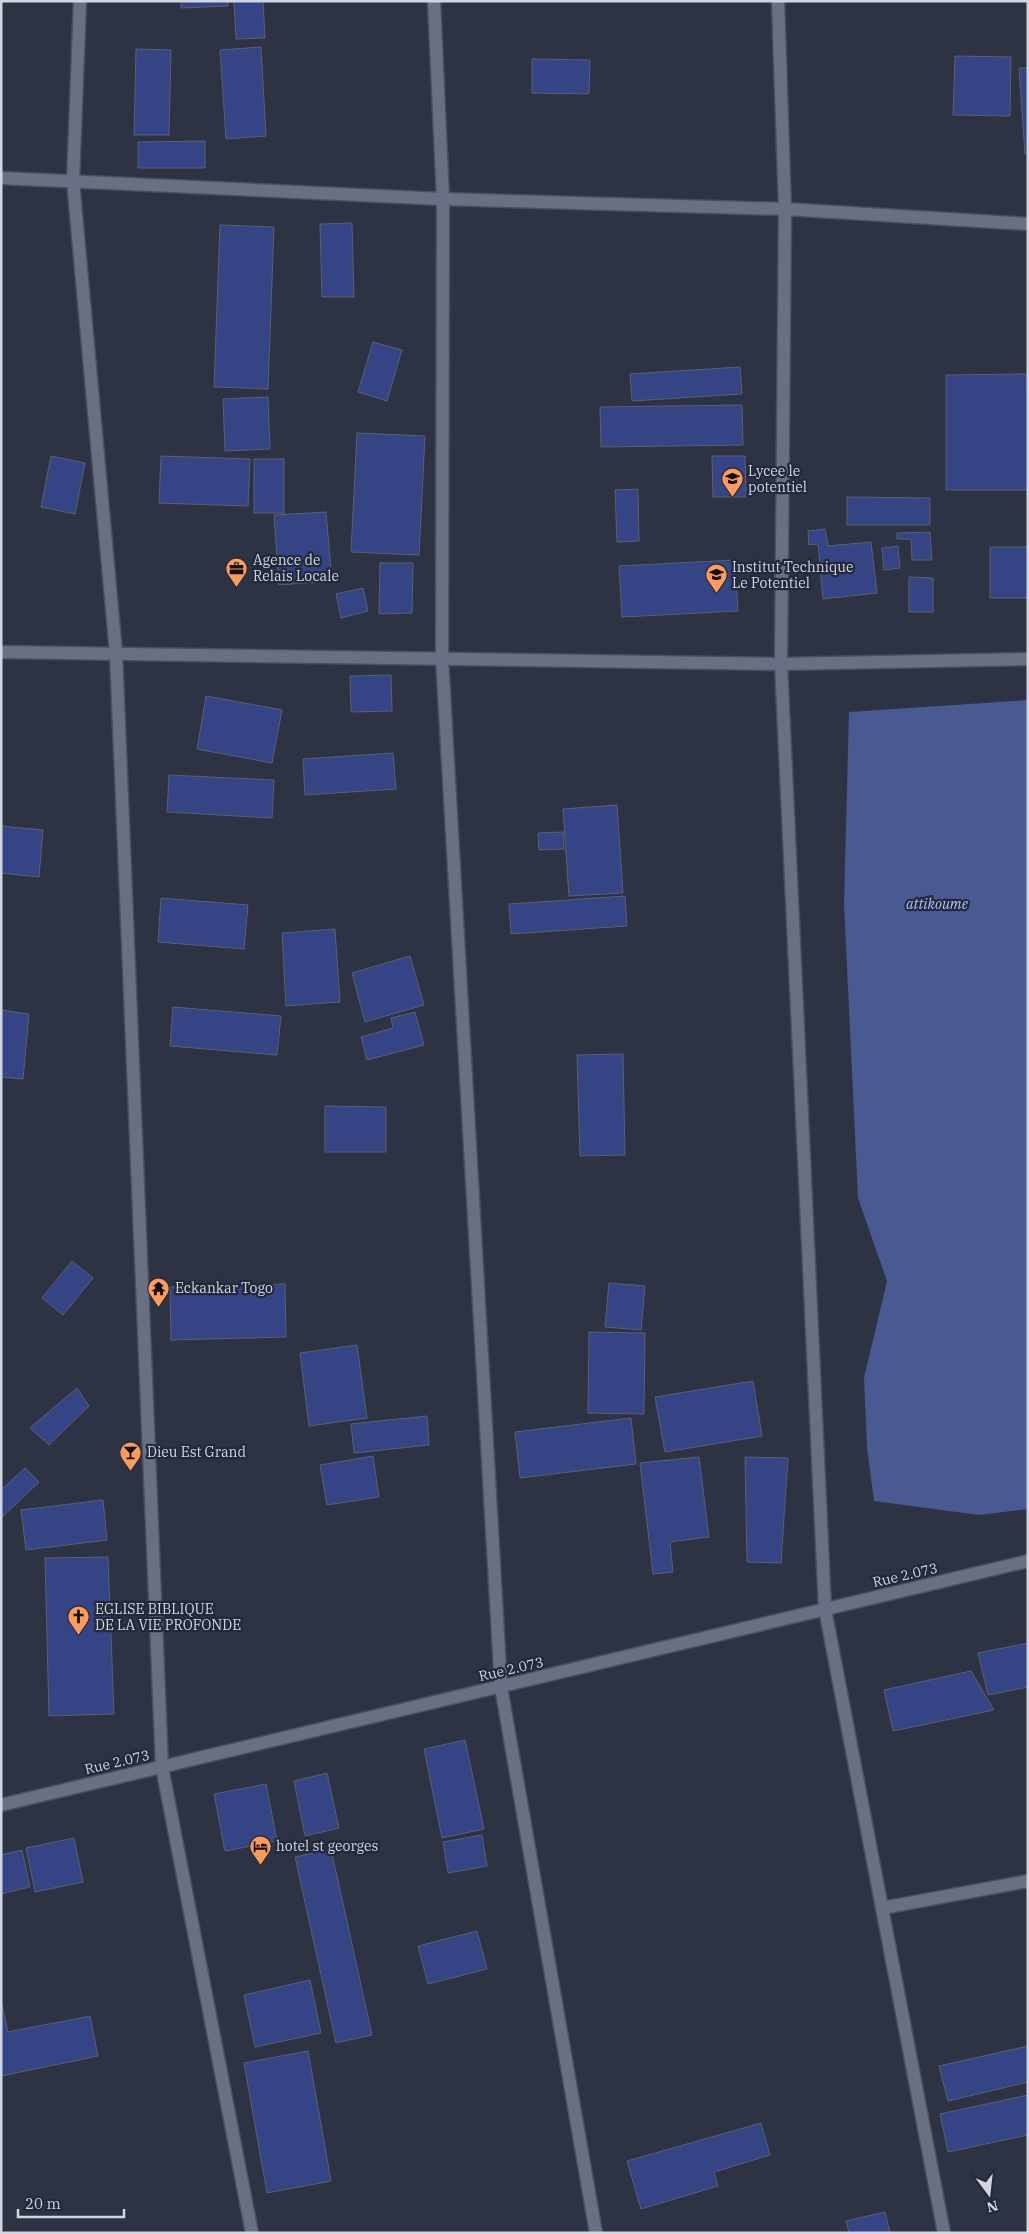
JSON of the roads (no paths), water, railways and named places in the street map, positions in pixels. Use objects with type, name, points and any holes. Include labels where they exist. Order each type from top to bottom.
[{"type":"street","points":[[80,1],[72,181],[116,653],[162,1767],[252,2233]]},
{"type":"street","points":[[434,1],[443,199],[442,658],[501,1687],[596,2233]]},
{"type":"street","points":[[778,1],[785,210],[781,664],[826,1609],[944,2233]]},
{"type":"street","points":[[1,178],[443,199],[785,210],[1028,224]]},
{"type":"street","points":[[1,652],[781,664],[1028,659]]},
{"type":"street","name":"Rue 2.073","points":[[1,1805],[1028,1561]]},
{"type":"street","points":[[882,1908],[1028,1880]]},
{"type":"place","name":"Lycee le potentiel","points":[[732,498]]},
{"type":"place","name":"Agence de Relais Locale","points":[[237,587]]},
{"type":"place","name":"Institut Technique Le Potentiel","points":[[716,594]]},
{"type":"place","name":"Eckankar Togo","points":[[159,1307]]},
{"type":"place","name":"Dieu Est Grand","points":[[131,1471]]},
{"type":"place","name":"EGLISE BIBLIQUE DE LA VIE PROFONDE","points":[[79,1636]]},
{"type":"place","name":"hotel st georges","points":[[260,1865]]},
{"type":"park label","name":"attikoume","points":[[937,904]]}]
